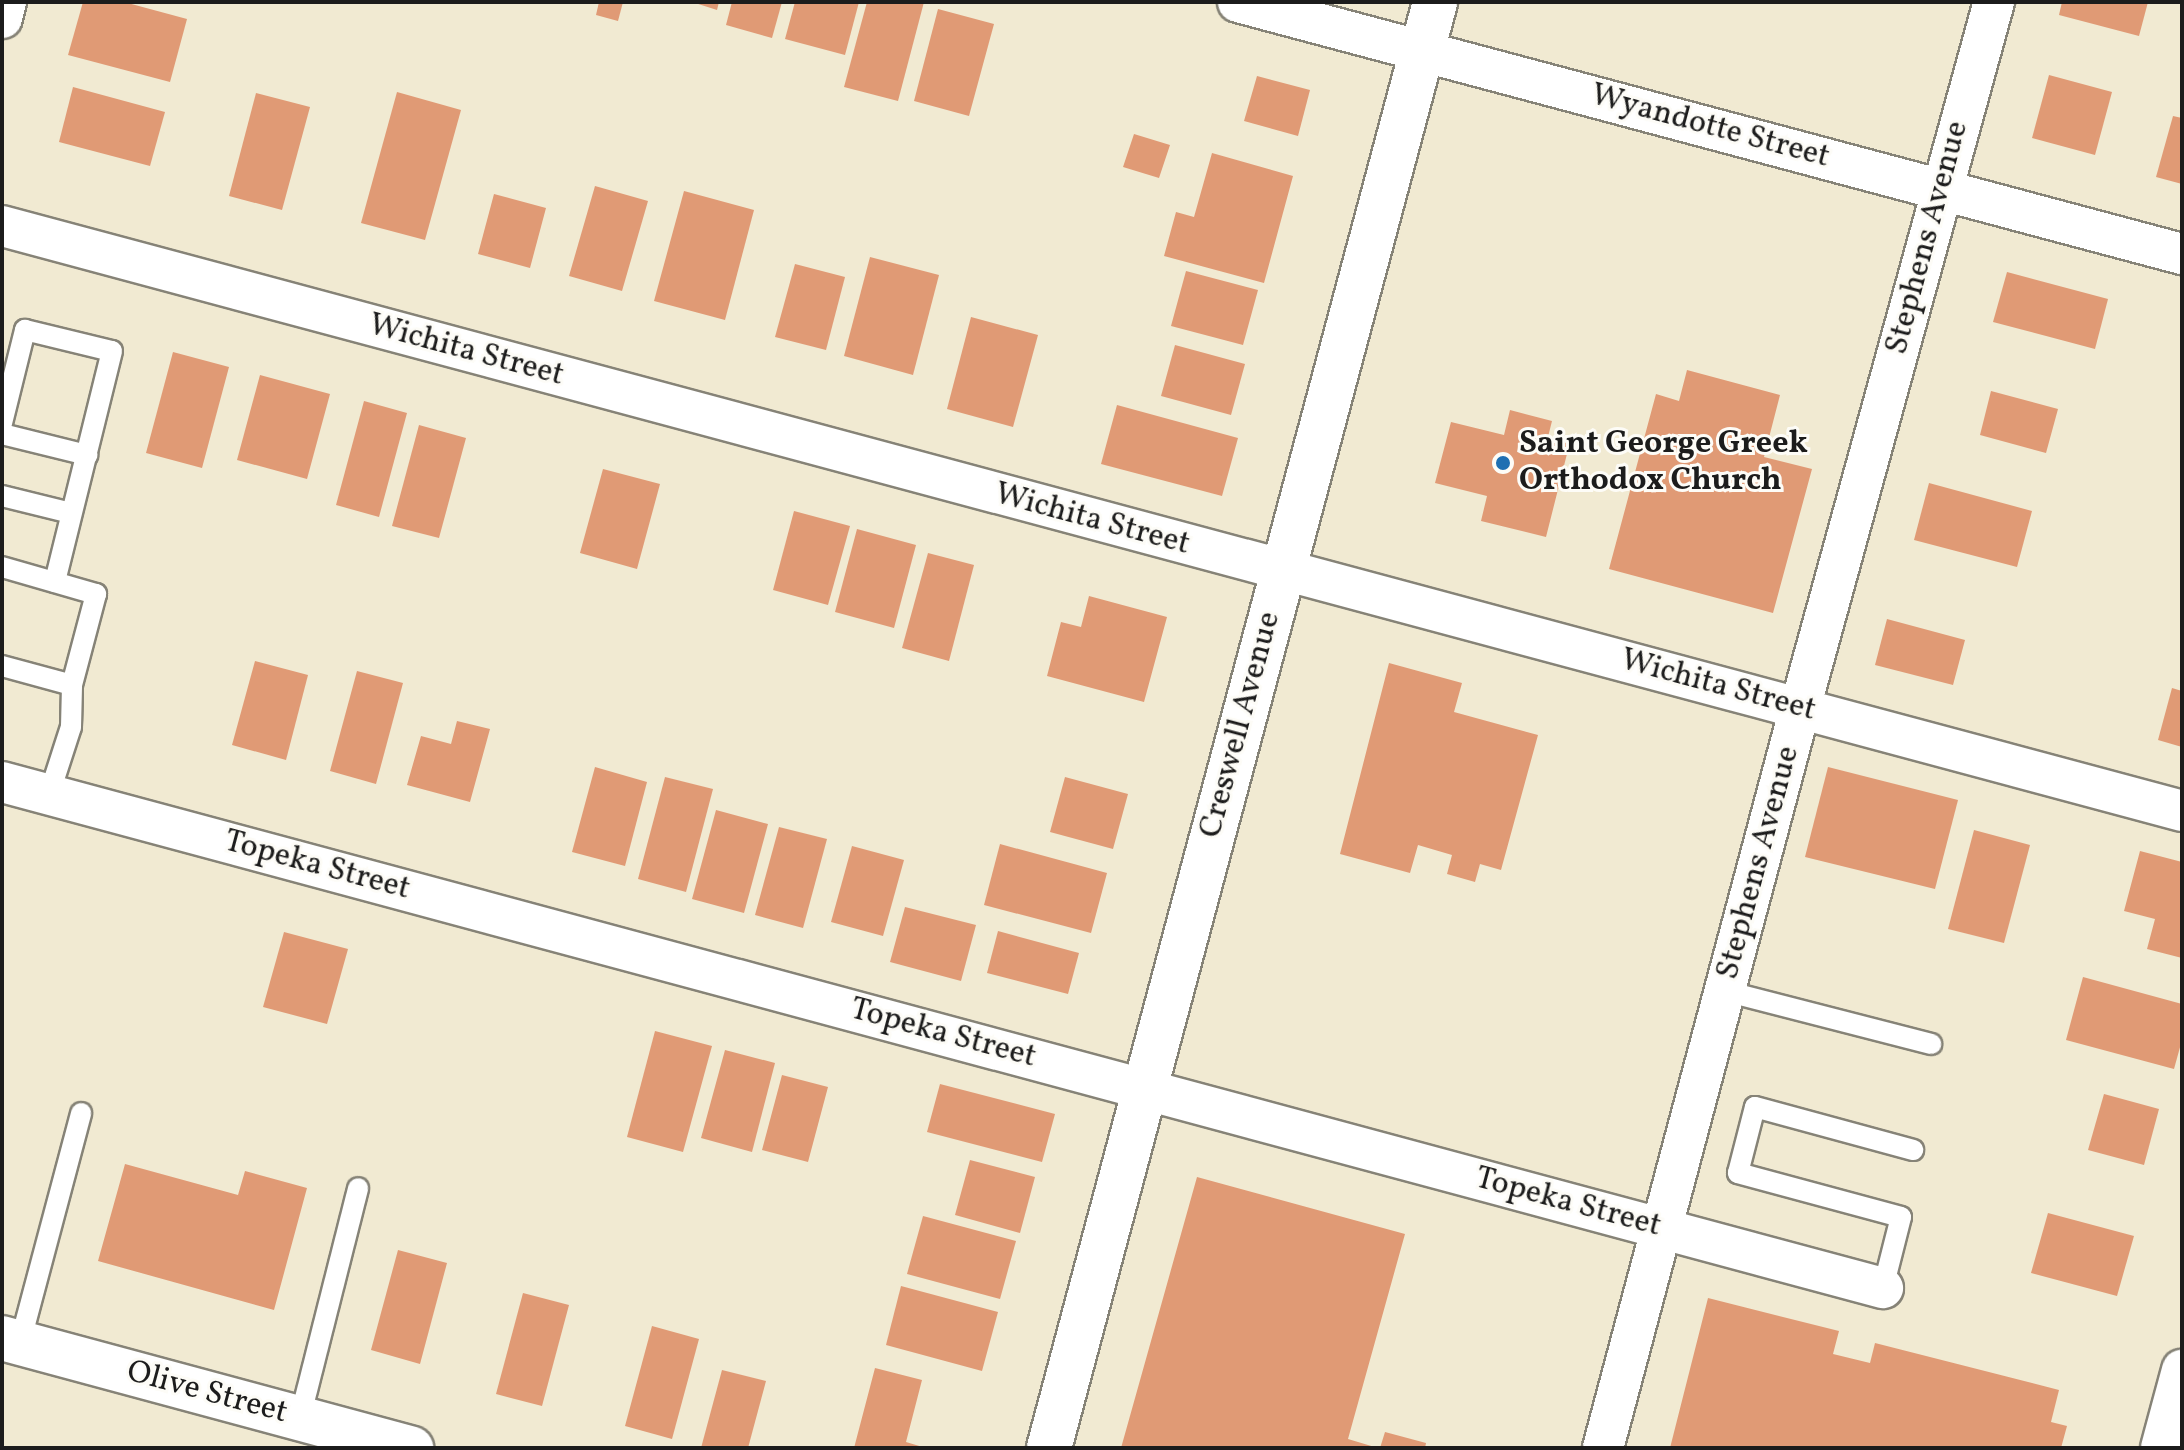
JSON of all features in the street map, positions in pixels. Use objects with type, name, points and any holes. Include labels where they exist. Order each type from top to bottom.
[{"type":"street","points":[[2,18],[6,2]]},
{"type":"street","name":"Wyandotte Street","points":[[1238,2],[2182,254]]},
{"type":"street","name":"Creswell Avenue","points":[[1049,1448],[1435,2]]},
{"type":"street","name":"Stephens Avenue","points":[[1603,1448],[1800,708],[1994,2]]},
{"type":"street","name":"Wichita Street","points":[[2,226],[2182,811]]},
{"type":"street","name":"Topeka Street","points":[[2,782],[1883,1288]]},
{"type":"street","name":"Olive Street","points":[[11,1340],[411,1448]]},
{"type":"street","points":[[2161,1448],[2182,1370]]},
{"type":"lane","points":[[2,423],[25,330],[112,351],[55,582]]},
{"type":"lane","points":[[2,434],[87,455]]},
{"type":"lane","points":[[2,496],[71,513]]},
{"type":"lane","points":[[2,567],[96,594],[72,685],[71,727],[49,795]]},
{"type":"lane","points":[[2,666],[72,685]]},
{"type":"lane","points":[[1725,991],[1931,1044]]},
{"type":"lane","points":[[1883,1288],[1901,1217],[1738,1173],[1755,1107],[1913,1150]]},
{"type":"lane","points":[[11,1340],[81,1113]]},
{"type":"lane","points":[[300,1418],[358,1188]]},
{"type":"building","points":[[83,2],[124,2],[187,19],[170,82],[68,55]]},
{"type":"building","points":[[599,2],[623,2],[618,21],[596,15]]},
{"type":"building","points":[[692,2],[719,2],[717,10]]},
{"type":"building","points":[[732,2],[782,2],[772,38],[726,25]]},
{"type":"building","points":[[795,2],[859,2],[845,55],[785,39]]},
{"type":"building","points":[[867,2],[924,2],[898,101],[844,87]]},
{"type":"building","points":[[2062,2],[2148,2],[2139,36],[2059,15]]},
{"type":"building","points":[[938,9],[994,24],[969,116],[914,101]]},
{"type":"building","points":[[2049,75],[2112,92],[2095,155],[2032,138]]},
{"type":"building","points":[[1257,76],[1310,90],[1298,136],[1244,121]]},
{"type":"building","points":[[73,87],[165,112],[150,166],[59,142]]},
{"type":"building","points":[[397,92],[461,110],[425,240],[361,223]]},
{"type":"building","points":[[256,93],[310,107],[282,210],[229,196]]},
{"type":"building","points":[[2173,116],[2182,118],[2182,184],[2156,177]]},
{"type":"building","points":[[1134,134],[1170,145],[1159,178],[1123,167]]},
{"type":"building","points":[[1212,153],[1293,176],[1264,283],[1164,256],[1176,212],[1194,217]]},
{"type":"building","points":[[595,186],[648,201],[622,291],[569,276]]},
{"type":"building","points":[[684,191],[754,210],[725,320],[654,301]]},
{"type":"building","points":[[494,194],[546,208],[530,268],[478,254]]},
{"type":"building","points":[[870,257],[939,275],[913,375],[844,356]]},
{"type":"building","points":[[795,264],[845,277],[826,350],[775,337]]},
{"type":"building","points":[[1186,271],[1258,290],[1243,345],[1171,326]]},
{"type":"building","points":[[2007,272],[2108,299],[2095,349],[1993,322]]},
{"type":"building","points":[[971,317],[1038,335],[1013,427],[947,409]]},
{"type":"building","points":[[1175,345],[1245,364],[1231,415],[1161,396]]},
{"type":"building","points":[[173,352],[229,367],[202,468],[146,453]]},
{"type":"building","points":[[1687,370],[1780,395],[1764,457],[1812,469],[1773,613],[1609,569],[1656,394],[1679,401]]},
{"type":"building","points":[[260,375],[330,394],[307,479],[237,460]]},
{"type":"building","points":[[1991,391],[2058,409],[2046,453],[1980,435]]},
{"type":"building","points":[[364,401],[407,413],[379,517],[336,505]]},
{"type":"building","points":[[1117,405],[1238,438],[1222,496],[1101,464]]},
{"type":"building","name":"Saint George Greek Orthodox Church","points":[[1510,410],[1552,421],[1548,437],[1570,442],[1546,537],[1481,521],[1487,496],[1435,483],[1451,422],[1504,435]]},
{"type":"building","points":[[419,425],[466,438],[439,538],[392,526]]},
{"type":"building","points":[[603,469],[660,484],[637,569],[580,553]]},
{"type":"building","points":[[1929,483],[2032,511],[2017,567],[1914,540]]},
{"type":"building","points":[[794,511],[850,526],[828,605],[773,590]]},
{"type":"building","points":[[857,529],[916,545],[894,628],[835,612]]},
{"type":"building","points":[[928,553],[974,565],[949,661],[902,648]]},
{"type":"building","points":[[1089,596],[1167,617],[1144,702],[1047,676],[1061,622],[1081,627]]},
{"type":"building","points":[[1887,619],[1965,640],[1953,685],[1875,665]]},
{"type":"building","points":[[255,661],[308,675],[286,760],[232,745]]},
{"type":"building","points":[[1389,663],[1462,683],[1454,712],[1538,735],[1501,870],[1480,864],[1475,882],[1447,874],[1452,855],[1418,845],[1410,873],[1340,854]]},
{"type":"building","points":[[357,671],[403,683],[376,784],[330,771]]},
{"type":"building","points":[[2172,688],[2182,691],[2182,747],[2158,740]]},
{"type":"building","points":[[457,721],[490,729],[470,802],[407,785],[421,736],[451,744]]},
{"type":"building","points":[[595,767],[647,782],[625,866],[572,852]]},
{"type":"building","points":[[1828,767],[1958,800],[1935,889],[1805,857]]},
{"type":"building","points":[[665,777],[713,789],[686,892],[638,879]]},
{"type":"building","points":[[1065,777],[1128,794],[1113,849],[1050,832]]},
{"type":"building","points":[[716,810],[768,824],[744,913],[692,899]]},
{"type":"building","points":[[779,827],[827,839],[803,928],[755,915]]},
{"type":"building","points":[[1974,830],[2030,845],[2004,943],[1948,929]]},
{"type":"building","points":[[1000,844],[1107,873],[1091,933],[984,905]]},
{"type":"building","points":[[852,846],[904,860],[883,936],[831,922]]},
{"type":"building","points":[[2140,851],[2182,862],[2182,958],[2147,949],[2155,919],[2124,911]]},
{"type":"building","points":[[905,907],[976,925],[961,981],[890,962]]},
{"type":"building","points":[[998,931],[1079,953],[1068,994],[987,973]]},
{"type":"building","points":[[284,932],[348,949],[327,1024],[263,1007]]},
{"type":"building","points":[[2083,977],[2182,1004],[2182,1040],[2174,1069],[2066,1040]]},
{"type":"building","points":[[655,1031],[712,1046],[683,1152],[627,1137]]},
{"type":"building","points":[[725,1050],[775,1063],[752,1152],[701,1138]]},
{"type":"building","points":[[782,1075],[828,1087],[808,1162],[762,1150]]},
{"type":"building","points":[[940,1084],[1055,1114],[1042,1162],[927,1132]]},
{"type":"building","points":[[2104,1094],[2159,1109],[2144,1165],[2088,1150]]},
{"type":"building","points":[[970,1160],[1035,1177],[1020,1233],[955,1215]]},
{"type":"building","points":[[125,1164],[238,1195],[245,1171],[307,1188],[274,1310],[98,1261]]},
{"type":"building","points":[[1197,1177],[1405,1234],[1348,1439],[1378,1448],[1121,1448]]},
{"type":"building","points":[[2048,1213],[2134,1236],[2117,1296],[2031,1273]]},
{"type":"building","points":[[923,1216],[1016,1241],[1000,1299],[907,1274]]},
{"type":"building","points":[[398,1250],[447,1263],[420,1364],[371,1350]]},
{"type":"building","points":[[901,1286],[998,1312],[982,1371],[886,1345]]},
{"type":"building","points":[[523,1293],[569,1305],[542,1406],[496,1394]]},
{"type":"building","points":[[1708,1298],[1839,1331],[1833,1354],[1870,1363],[1875,1343],[2059,1390],[2051,1422],[2067,1426],[2061,1448],[1670,1448]]},
{"type":"building","points":[[652,1326],[699,1339],[672,1439],[625,1426]]},
{"type":"building","points":[[875,1368],[922,1380],[906,1442],[926,1448],[854,1448]]},
{"type":"building","points":[[722,1370],[766,1381],[748,1448],[701,1448]]},
{"type":"building","points":[[1385,1432],[1426,1443],[1425,1448],[1380,1448]]},
{"type":"place","name":"Saint George Greek Orthodox Church","points":[[1503,463]]}]
